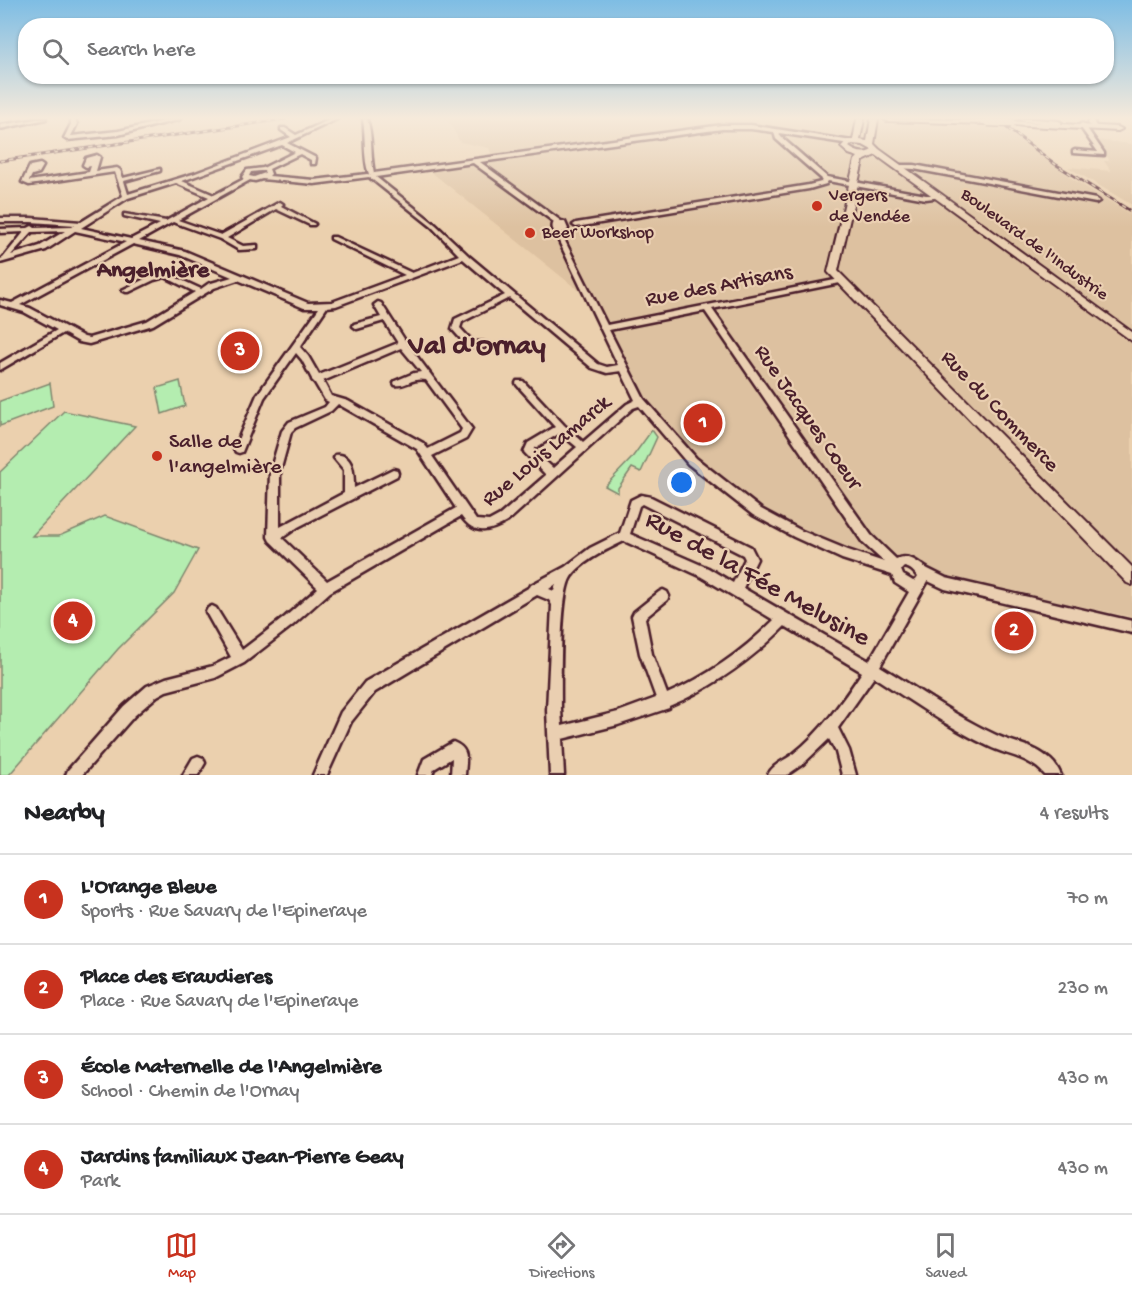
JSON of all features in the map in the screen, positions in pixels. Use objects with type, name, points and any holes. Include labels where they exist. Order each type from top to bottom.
[{"type":"main road","points":[[840,281],[833,272],[854,183],[865,155]]},
{"type":"main road","name":"Boulevard de l'Industrie","points":[[874,155],[888,159],[900,167],[1132,337]]},
{"type":"main road","name":"Rue du Commerce","points":[[840,281],[1130,578]]},
{"type":"street","points":[[3,259],[29,254],[43,248],[126,197],[246,155]]},
{"type":"street","points":[[248,179],[245,176],[249,171],[265,169],[294,155]]},
{"type":"street","points":[[304,155],[314,159],[313,162]]},
{"type":"street","points":[[369,155],[368,166],[371,175],[434,226],[464,256],[595,366],[607,370],[624,367]]},
{"type":"street","points":[[15,305],[248,179],[263,177],[314,182],[516,155]]},
{"type":"street","points":[[798,155],[825,179],[926,197],[939,196]]},
{"type":"street","points":[[474,161],[561,229],[640,401],[692,461],[757,512],[798,534],[846,555],[898,567],[913,564],[924,578],[871,669],[831,728],[814,745],[775,775]]},
{"type":"street","points":[[92,174],[95,163]]},
{"type":"street","points":[[900,167],[923,169],[1096,201]]},
{"type":"street","points":[[263,177],[268,172],[265,169]]},
{"type":"street","points":[[29,173],[25,182],[30,183],[117,170],[126,197]]},
{"type":"street","points":[[122,180],[158,170]]},
{"type":"street","points":[[561,229],[809,187],[824,183],[825,179]]},
{"type":"street","points":[[176,181],[214,197]]},
{"type":"street","points":[[222,238],[278,206],[312,224]]},
{"type":"street","points":[[126,215],[170,222],[222,238],[242,248],[254,247]]},
{"type":"street","points":[[0,220],[21,219],[83,224]]},
{"type":"street","points":[[3,259],[38,222]]},
{"type":"street","points":[[0,231],[75,230],[134,241],[182,253],[307,306],[324,306],[464,256]]},
{"type":"street","points":[[333,238],[411,275]]},
{"type":"street","points":[[126,290],[142,285],[160,275],[166,275],[201,292]]},
{"type":"street","points":[[0,303],[15,305],[82,340],[97,340],[150,323],[201,292],[239,277]]},
{"type":"street","name":"Rue des Artisans","points":[[605,328],[840,281]]},
{"type":"street","points":[[484,345],[471,345],[456,329],[458,321],[510,295]]},
{"type":"street","points":[[378,305],[466,429],[462,436],[426,455]]},
{"type":"street","points":[[239,449],[260,398],[324,306]]},
{"type":"street","name":"Rue Jacques Coeur","points":[[707,308],[867,539],[898,567]]},
{"type":"street","points":[[357,326],[386,318]]},
{"type":"street","points":[[0,367],[63,330]]},
{"type":"street","points":[[316,380],[404,344]]},
{"type":"street","points":[[296,348],[305,358],[328,398],[345,403],[410,438],[420,446],[463,510]]},
{"type":"street","points":[[398,383],[417,375],[429,377]]},
{"type":"street","points":[[520,383],[561,428],[583,447]]},
{"type":"street","points":[[326,588],[274,537],[275,472],[286,431],[292,425],[328,409],[336,401]]},
{"type":"street","name":"Rue Louis Lamarck","points":[[73,775],[129,711],[152,691],[215,672],[240,659],[289,621],[326,588],[463,510],[472,523],[482,527],[490,526],[504,518],[630,406],[640,401]]},
{"type":"street","points":[[553,475],[529,452],[531,446],[561,428]]},
{"type":"street","points":[[339,458],[349,469],[349,496]]},
{"type":"street","points":[[274,537],[393,473]]},
{"type":"street","name":"Rue de la Fée Melusine","points":[[736,590],[751,559],[747,551],[647,500],[641,499],[635,503],[624,536],[677,558],[736,590],[941,712],[993,741],[1031,755],[1043,762],[1054,775]]},
{"type":"street","points":[[320,775],[346,717],[370,687],[568,571],[607,543],[624,536]]},
{"type":"street","points":[[898,567],[908,606]]},
{"type":"street","points":[[557,775],[555,734],[558,604],[568,571]]},
{"type":"street","points":[[920,571],[945,583],[1132,627]]},
{"type":"street","points":[[903,583],[920,585],[945,583]]},
{"type":"street","points":[[535,589],[553,596],[558,604]]},
{"type":"street","points":[[663,596],[638,616],[646,654],[664,703]]},
{"type":"street","points":[[212,612],[240,659]]},
{"type":"street","points":[[1116,625],[1132,618]]},
{"type":"street","points":[[555,734],[588,728],[664,703],[697,687],[747,654],[783,619]]},
{"type":"street","points":[[831,728],[842,750],[849,775]]},
{"type":"street","points":[[425,775],[429,764],[453,749],[459,753],[458,775]]},
{"type":"shaded area","points":[[492,155],[1040,155],[1073,179],[1132,215],[1132,617],[879,564],[749,507],[666,431],[588,298],[425,167],[493,159]]},
{"type":"shaded area","points":[[1106,155],[1132,155],[1132,205],[1068,167],[1111,171],[1104,161],[1110,161]]},
{"type":"green space","points":[[180,381],[185,406],[162,414],[157,388]]},
{"type":"green space","points":[[50,383],[53,406],[0,426],[0,401]]},
{"type":"green space","points":[[64,411],[135,426],[32,536],[59,536],[105,516],[198,550],[174,593],[118,649],[9,775],[0,775],[0,472]]},
{"type":"green space","points":[[652,430],[657,437],[641,472],[632,468],[618,488],[618,493],[605,486],[631,459]]},
{"type":"railway","points":[[0,161],[40,155]]},
{"type":"railway","points":[[1043,155],[1132,212]]},
{"type":"place","name":"Vergers de Vendée","points":[[817,206]]},
{"type":"place","name":"Beer Workshop","points":[[530,233]]},
{"type":"place","name":"École Maternelle de l'Angelmière","points":[[240,351]]},
{"type":"place","name":"L'Orange Bleue","points":[[703,423]]},
{"type":"place","name":"Salle de l'angelmière","points":[[157,456]]},
{"type":"place","name":"Jardins familiaux Jean-Pierre Geay","points":[[73,621]]},
{"type":"place","name":"Place des Eraudieres","points":[[1014,631]]},
{"type":"district","name":"Angelmière","points":[[153,271]]},
{"type":"district","name":"Val d'Ornay","points":[[477,347]]}]
